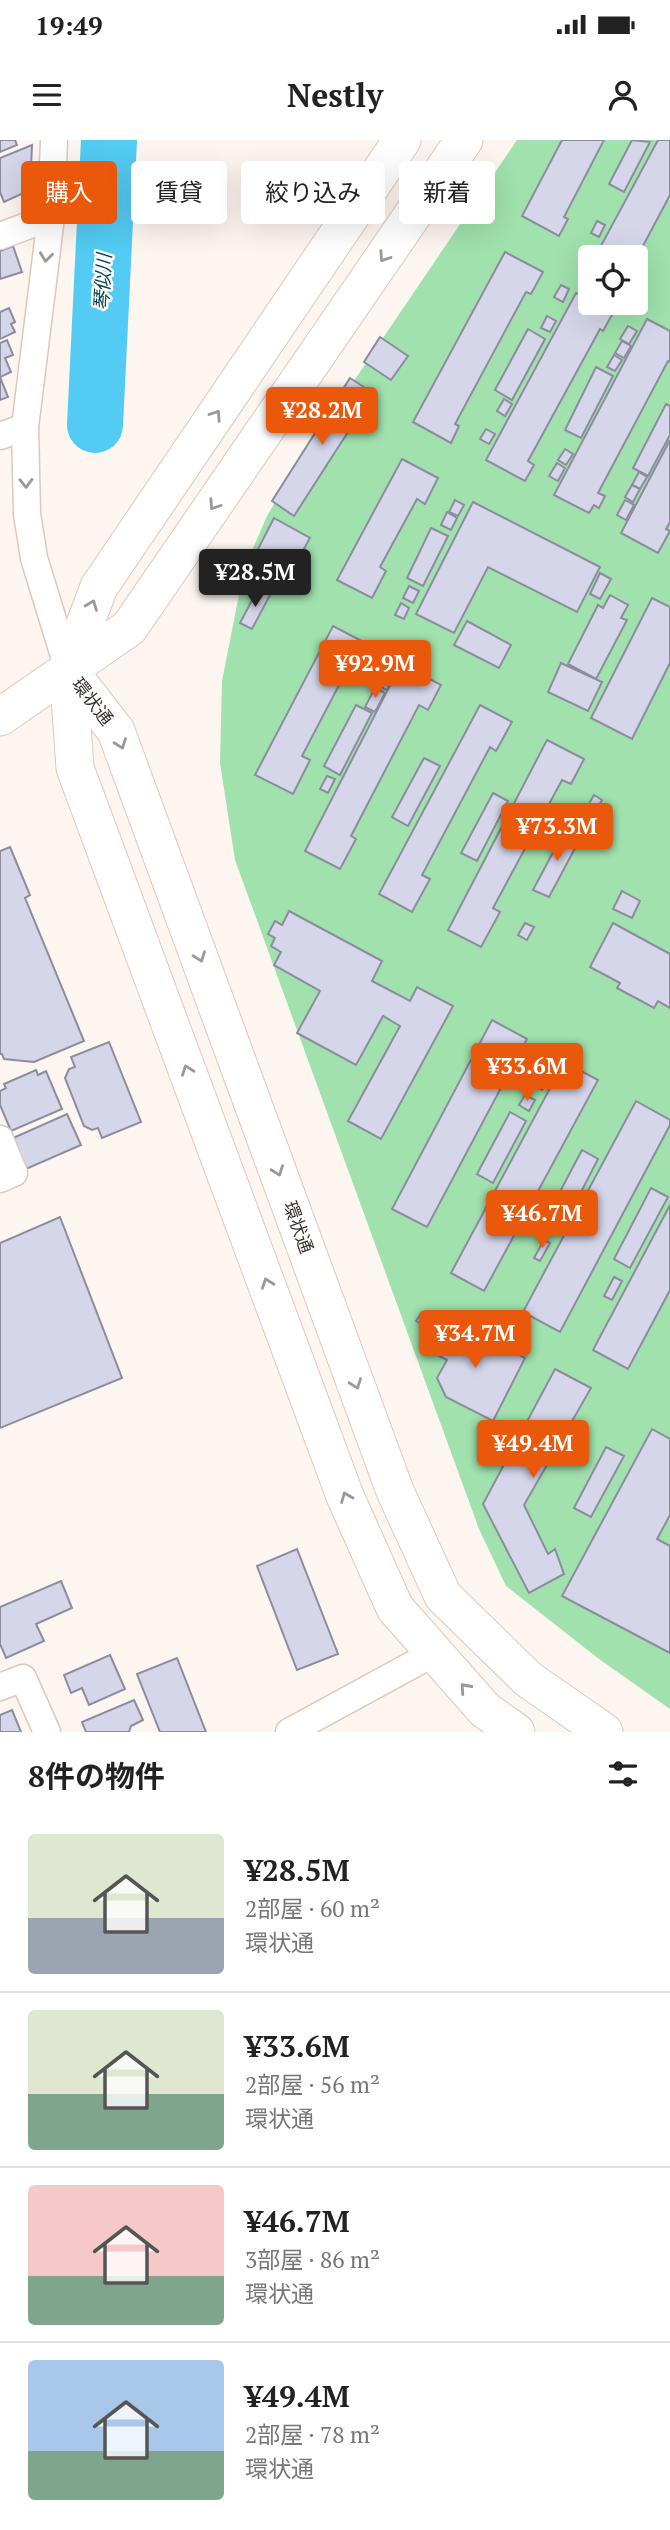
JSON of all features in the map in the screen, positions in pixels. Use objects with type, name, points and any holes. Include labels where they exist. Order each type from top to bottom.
[{"type":"street","points":[[53,161],[54,140]]},
{"type":"street","name":"環状通","points":[[402,140],[99,587],[68,668],[75,768],[340,1483],[395,1608],[485,1710],[516,1732]]},
{"type":"street","name":"環状通","points":[[68,668],[129,628],[464,140]]},
{"type":"street","points":[[0,236],[32,224]]},
{"type":"street","points":[[0,717],[68,668],[34,558],[27,514],[25,427],[50,224]]},
{"type":"street","points":[[0,436],[25,427]]},
{"type":"street","name":"環状通","points":[[68,668],[116,731],[396,1491],[443,1596],[528,1679],[604,1732]]},
{"type":"street","points":[[0,1139],[14,1174],[0,1179]]},
{"type":"street","points":[[289,1732],[434,1653]]},
{"type":"street","points":[[0,1687],[23,1678],[47,1732]]},
{"type":"green space","points":[[517,140],[670,140],[670,1709],[599,1659],[506,1586],[479,1529],[235,860],[220,763],[222,681],[244,569],[267,516],[297,465],[460,224],[495,224],[495,172]]},
{"type":"building","points":[[0,140],[15,140],[17,145],[0,152]]},
{"type":"building","points":[[562,140],[604,140],[564,217],[568,219],[559,236],[522,216]]},
{"type":"building","points":[[632,140],[650,142],[624,192],[609,184]]},
{"type":"building","points":[[658,140],[670,140],[670,195],[643,245],[601,245]]},
{"type":"building","points":[[32,145],[31,161],[21,161],[21,194],[4,202],[0,192],[0,158]]},
{"type":"building","points":[[597,221],[605,225],[599,237],[591,233]]},
{"type":"building","points":[[13,246],[22,272],[0,279],[0,251]]},
{"type":"building","points":[[505,252],[543,272],[531,294],[526,292],[455,424],[459,426],[451,443],[413,422]]},
{"type":"building","points":[[561,285],[569,289],[563,302],[554,297]]},
{"type":"building","points":[[576,293],[578,315],[612,315],[603,331],[600,329],[528,461],[534,465],[525,481],[486,460]]},
{"type":"building","points":[[9,308],[15,322],[11,324],[15,332],[0,339],[0,312]]},
{"type":"building","points":[[547,316],[556,321],[550,332],[541,328]]},
{"type":"building","points":[[647,319],[670,331],[670,362],[668,361],[598,493],[605,496],[599,508],[594,505],[589,513],[554,495]]},
{"type":"building","points":[[628,326],[637,331],[629,344],[620,339]]},
{"type":"building","points":[[528,329],[545,339],[512,400],[495,390]]},
{"type":"building","points":[[380,337],[408,356],[391,380],[364,362]]},
{"type":"building","points":[[7,340],[13,355],[5,358],[11,372],[0,377],[0,343]]},
{"type":"building","points":[[622,341],[631,346],[624,358],[615,353]]},
{"type":"building","points":[[614,355],[622,360],[615,371],[607,367]]},
{"type":"building","points":[[596,367],[613,376],[581,438],[565,430]]},
{"type":"building","points":[[0,377],[8,397],[0,400]]},
{"type":"building","points":[[350,378],[373,393],[294,516],[272,501]]},
{"type":"building","points":[[504,399],[512,404],[505,416],[497,411]]},
{"type":"building","points":[[666,404],[670,406],[670,435],[648,476],[633,468]]},
{"type":"building","points":[[486,429],[495,434],[489,444],[480,439]]},
{"type":"building","points":[[670,440],[670,522],[666,529],[670,531],[658,553],[621,533]]},
{"type":"building","points":[[565,449],[573,454],[566,465],[558,460]]},
{"type":"building","points":[[402,459],[438,478],[425,504],[417,499],[380,567],[386,571],[372,598],[337,580]]},
{"type":"building","points":[[557,463],[565,468],[558,481],[549,476]]},
{"type":"building","points":[[639,472],[647,477],[640,489],[632,485]]},
{"type":"building","points":[[632,485],[640,489],[633,502],[625,497]]},
{"type":"building","points":[[455,500],[464,505],[458,516],[449,512]]},
{"type":"building","points":[[625,500],[634,505],[626,520],[617,515]]},
{"type":"building","points":[[473,502],[600,567],[577,612],[488,567],[454,633],[416,614]]},
{"type":"building","points":[[447,512],[457,518],[451,530],[441,525]]},
{"type":"building","points":[[274,518],[310,538],[291,572],[256,553]]},
{"type":"building","points":[[431,528],[448,536],[423,586],[407,578]]},
{"type":"building","points":[[600,573],[611,579],[600,599],[590,594]]},
{"type":"building","points":[[409,586],[419,591],[413,603],[403,598]]},
{"type":"building","points":[[258,589],[270,595],[252,629],[240,623]]},
{"type":"building","points":[[610,595],[628,605],[621,618],[627,620],[596,679],[568,664],[598,605],[603,608]]},
{"type":"building","points":[[652,598],[670,607],[670,663],[632,739],[591,718]]},
{"type":"building","points":[[401,603],[409,608],[404,619],[395,615]]},
{"type":"building","points":[[467,621],[511,645],[499,668],[454,645]]},
{"type":"building","points":[[333,626],[371,646],[359,668],[350,664],[302,756],[310,760],[293,794],[255,775]]},
{"type":"building","points":[[561,663],[602,682],[588,711],[548,692]]},
{"type":"building","points":[[401,664],[441,685],[428,710],[419,705],[351,836],[356,839],[340,869],[305,851]]},
{"type":"building","points":[[385,674],[393,678],[387,690],[378,686]]},
{"type":"building","points":[[375,688],[385,693],[375,712],[365,707]]},
{"type":"building","points":[[356,705],[372,713],[340,775],[324,766]]},
{"type":"building","points":[[480,705],[512,722],[496,751],[490,747],[422,875],[430,879],[412,912],[379,894]]},
{"type":"building","points":[[547,740],[584,759],[571,784],[562,780],[493,908],[500,912],[481,947],[448,930]]},
{"type":"building","points":[[424,758],[440,766],[408,826],[392,817]]},
{"type":"building","points":[[327,776],[335,779],[328,793],[320,789]]},
{"type":"building","points":[[493,793],[508,801],[477,861],[461,853]]},
{"type":"building","points":[[594,795],[602,800],[595,812],[587,807]]},
{"type":"building","points":[[566,828],[581,837],[549,897],[533,890]]},
{"type":"building","points":[[10,847],[30,895],[25,898],[84,1041],[34,1062],[4,1059],[0,1054],[0,851]]},
{"type":"building","points":[[622,891],[640,901],[632,918],[613,909]]},
{"type":"building","points":[[289,911],[382,961],[372,981],[410,1001],[417,987],[453,1006],[381,1139],[348,1121],[400,1026],[383,1016],[356,1065],[297,1033],[320,991],[274,965],[281,952],[271,946],[275,938],[268,934],[275,921],[282,925]]},
{"type":"building","points":[[525,923],[534,927],[527,940],[518,935]]},
{"type":"building","points":[[613,923],[670,954],[670,1008],[658,1001],[654,1008],[617,988],[620,983],[590,967]]},
{"type":"building","points":[[492,1020],[527,1039],[427,1227],[392,1209]]},
{"type":"building","points":[[109,1042],[141,1122],[102,1138],[98,1128],[92,1130],[84,1126],[65,1078],[69,1069],[75,1067],[71,1057]]},
{"type":"building","points":[[564,1062],[598,1080],[484,1291],[451,1273]]},
{"type":"building","points":[[36,1070],[38,1075],[46,1071],[62,1109],[11,1131],[0,1105],[0,1091],[6,1088],[4,1084]]},
{"type":"building","points":[[538,1071],[549,1077],[542,1090],[531,1084]]},
{"type":"building","points":[[525,1095],[535,1100],[529,1111],[519,1105]]},
{"type":"building","points":[[636,1101],[670,1120],[670,1125],[560,1332],[523,1312]]},
{"type":"building","points":[[510,1112],[526,1121],[493,1183],[477,1174]]},
{"type":"building","points":[[67,1114],[81,1145],[26,1169],[13,1138]]},
{"type":"building","points":[[582,1150],[598,1159],[561,1231],[544,1222]]},
{"type":"building","points":[[651,1188],[668,1197],[630,1268],[614,1259]]},
{"type":"building","points":[[670,1205],[670,1290],[628,1369],[593,1350]]},
{"type":"building","points":[[60,1217],[122,1378],[0,1428],[0,1243]]},
{"type":"building","points":[[544,1240],[550,1243],[540,1261],[534,1258]]},
{"type":"building","points":[[614,1277],[622,1281],[612,1300],[604,1296]]},
{"type":"building","points":[[422,1312],[437,1320],[431,1330],[416,1321]]},
{"type":"building","points":[[440,1324],[461,1335],[465,1327],[525,1358],[493,1421],[446,1397],[437,1378],[447,1360],[426,1349]]},
{"type":"building","points":[[555,1369],[591,1388],[524,1505],[548,1554],[555,1549],[564,1574],[529,1593],[483,1504]]},
{"type":"building","points":[[652,1429],[670,1439],[670,1515],[657,1539],[670,1546],[670,1653],[562,1596]]},
{"type":"building","points":[[606,1447],[624,1456],[591,1517],[574,1508]]},
{"type":"building","points":[[297,1549],[338,1654],[297,1670],[257,1566]]},
{"type":"building","points":[[61,1581],[72,1608],[36,1624],[44,1641],[6,1658],[0,1644],[0,1607]]},
{"type":"building","points":[[110,1655],[125,1689],[89,1705],[82,1688],[71,1693],[64,1675]]},
{"type":"building","points":[[177,1658],[206,1732],[160,1732],[137,1674]]},
{"type":"building","points":[[134,1700],[143,1720],[131,1726],[129,1732],[86,1732],[82,1722]]},
{"type":"building","points":[[12,1710],[21,1732],[0,1732],[0,1715]]},
{"type":"waterway","name":"琴似川","points":[[95,425],[109,140]]}]
